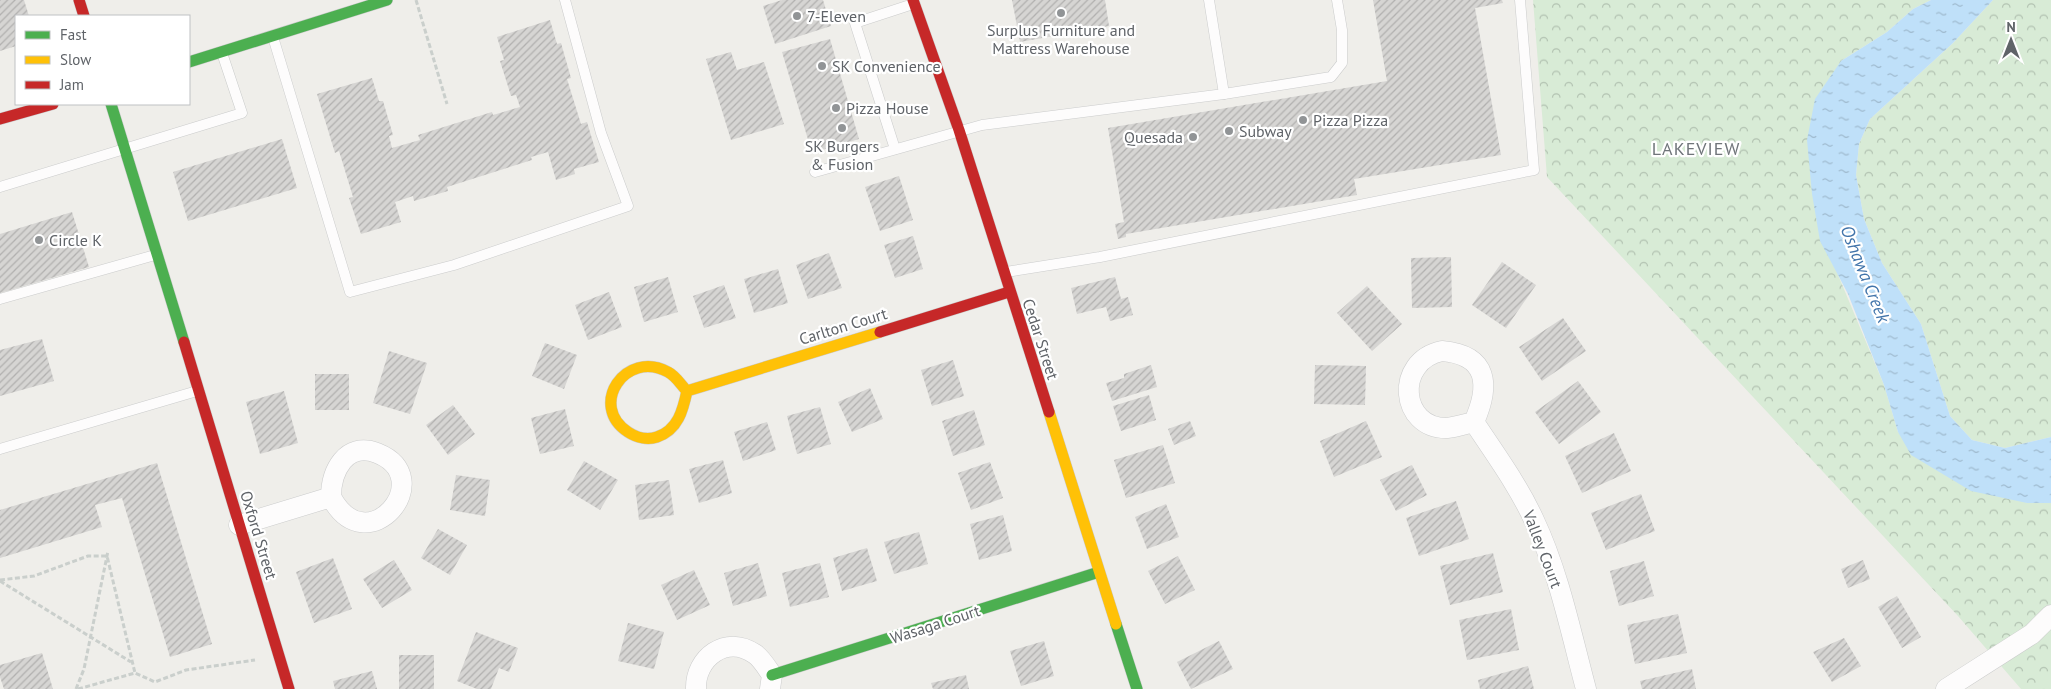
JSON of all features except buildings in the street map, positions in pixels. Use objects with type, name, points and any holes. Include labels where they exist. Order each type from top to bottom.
[{"type":"street","points":[[79,0],[84,15]]},
{"type":"street","points":[[190,62],[387,0]]},
{"type":"street","name":"Cedar Street","points":[[913,2],[959,130],[1009,292],[1137,689]]},
{"type":"street","points":[[0,119],[49,105]]},
{"type":"street","name":"Oxford Street","points":[[111,105],[289,689]]},
{"type":"street","name":"Carlton Court","points":[[687,391],[1009,292]]},
{"type":"street","points":[[649,365],[670,373],[687,391],[681,417],[674,427],[664,435],[640,438],[628,433],[619,425],[612,414],[610,402],[612,390],[622,376],[637,366],[649,365]]},
{"type":"street","name":"Valley Court","points":[[1474,422],[1523,497],[1535,521],[1560,594],[1586,689]]},
{"type":"street","points":[[238,525],[331,497]]},
{"type":"street","name":"Wasaga Court","points":[[696,689],[696,676],[700,665],[708,656],[719,649],[744,648],[756,654],[771,682],[1099,572]]},
{"type":"street","points":[[1946,689],[2032,634],[2051,616]]},
{"type":"lane","points":[[273,36],[350,292],[454,266],[628,206],[601,132],[565,0]]},
{"type":"lane","points":[[1208,0],[1224,94]]},
{"type":"lane","points":[[815,172],[959,130],[994,123],[1064,116],[1125,105],[1224,94],[1331,77],[1342,63],[1342,30],[1337,0]]},
{"type":"lane","points":[[1003,273],[1100,257],[1534,170],[1520,0]]},
{"type":"lane","points":[[895,149],[855,23],[913,2]]},
{"type":"lane","points":[[0,187],[242,113],[222,52]]},
{"type":"lane","points":[[0,299],[156,255]]},
{"type":"lane","points":[[0,449],[197,391]]},
{"type":"path","points":[[416,0],[447,104]]},
{"type":"path","points":[[77,689],[84,670],[108,551]]},
{"type":"path","points":[[0,580],[34,576],[88,556],[107,556]]},
{"type":"path","points":[[107,556],[135,673]]},
{"type":"path","points":[[0,580],[132,662]]},
{"type":"path","points":[[77,689],[135,673],[155,682],[186,670],[279,656]]},
{"type":"green space","points":[[1533,0],[1931,0],[1913,9],[1887,32],[1841,61],[1836,270],[1884,385],[1898,432],[2027,503],[2051,503],[2051,689],[2021,689],[1958,616],[1547,177]]},
{"type":"green space","points":[[1993,0],[2051,0],[2051,437],[2005,448],[1972,440],[1950,416],[1921,324],[1882,263],[1864,219],[1856,175],[1859,144],[1870,119],[1953,43]]},
{"type":"water","name":"Oshawa Creek","points":[[1931,0],[1993,0],[1953,43],[1870,119],[1859,144],[1856,175],[1864,219],[1882,263],[1921,324],[1950,416],[1972,440],[2005,448],[2051,437],[2051,503],[2027,503],[1971,491],[1911,455],[1898,432],[1884,385],[1848,294],[1820,241],[1812,194],[1807,140],[1815,99],[1841,61],[1887,32],[1913,9]]},
{"type":"traffic: fast","points":[[190,62],[387,0]]},
{"type":"traffic: fast","points":[[111,105],[184,342]]},
{"type":"traffic: fast","points":[[772,675],[1099,572]]},
{"type":"traffic: fast","points":[[1116,624],[1137,689]]},
{"type":"traffic: slow","points":[[687,391],[684,405],[675,424],[670,430],[654,438],[642,438],[628,432],[616,421],[611,408],[612,396],[617,384],[626,374],[638,368],[652,367],[668,372],[687,391],[880,332]]},
{"type":"traffic: slow","points":[[1049,412],[1116,624]]},
{"type":"traffic: jam","points":[[79,0],[84,15]]},
{"type":"traffic: jam","points":[[913,0],[959,130],[1049,412]]},
{"type":"traffic: jam","points":[[0,119],[49,105]]},
{"type":"traffic: jam","points":[[880,332],[1009,292]]},
{"type":"traffic: jam","points":[[184,342],[289,689]]},
{"type":"place","name":"Surplus Furniture and Mattress Warehouse","points":[[1061,13]]},
{"type":"place","name":"7-Eleven","points":[[797,16]]},
{"type":"place","name":"SK Convenience","points":[[822,66]]},
{"type":"place","name":"Pizza House","points":[[836,108]]},
{"type":"place","name":"Pizza Pizza","points":[[1303,120]]},
{"type":"place","name":"SK Burgers & Fusion","points":[[842,128]]},
{"type":"place","name":"Subway","points":[[1229,131]]},
{"type":"place","name":"Quesada","points":[[1193,137]]},
{"type":"place","name":"Circle K","points":[[39,240]]},
{"type":"district","name":"LAKEVIEW","points":[[1696,149]]}]
